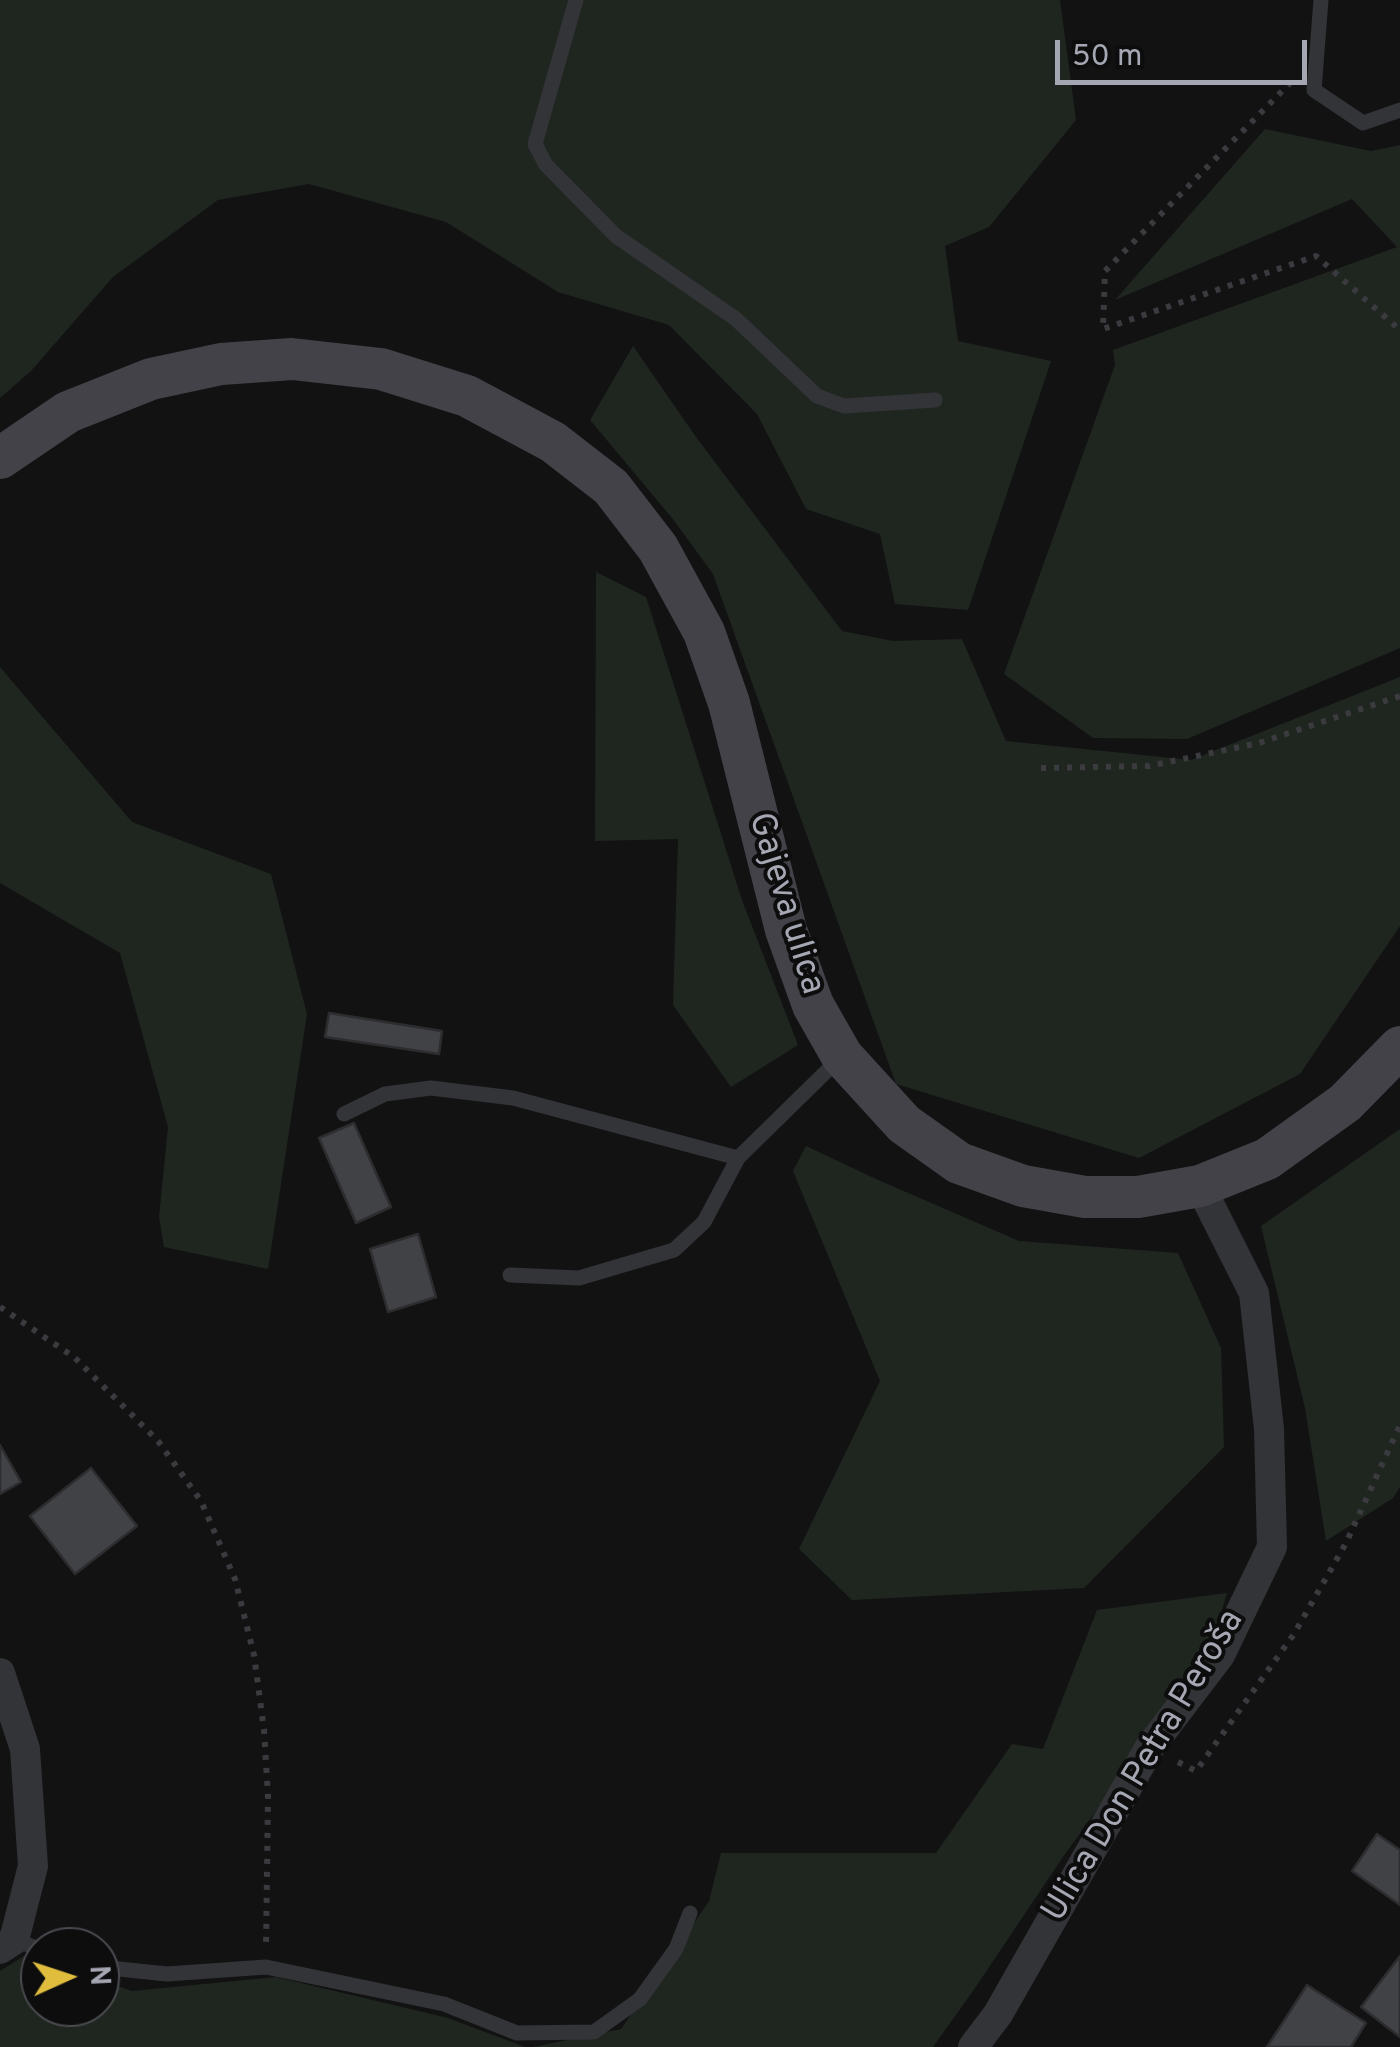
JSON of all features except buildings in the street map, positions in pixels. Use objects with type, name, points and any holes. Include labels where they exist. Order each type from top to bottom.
[{"type":"main road","name":"Gajeva ulica","points":[[0,458],[68,412],[151,379],[221,364],[292,359],[380,369],[467,396],[553,442],[612,487],[658,548],[704,632],[728,703],[786,930],[812,1005],[842,1056],[904,1124],[959,1164],[1023,1186],[1085,1196],[1138,1197],[1200,1186],[1267,1159],[1345,1103],[1400,1047]]},
{"type":"street","name":"Ulica Don Petra Peroša","points":[[973,2047],[998,2014],[1150,1747],[1220,1655],[1272,1547],[1270,1429],[1254,1294],[1200,1186]]},
{"type":"street","points":[[0,1673],[25,1749],[33,1866],[18,1946]]},
{"type":"lane","points":[[576,0],[535,144],[546,166],[616,236],[736,319],[817,396],[844,406],[935,400]]},
{"type":"lane","points":[[1321,0],[1314,90],[1363,123],[1400,110]]},
{"type":"lane","points":[[510,1275],[578,1278],[674,1250],[704,1222],[738,1158],[842,1056]]},
{"type":"lane","points":[[344,1114],[386,1094],[431,1088],[513,1098],[738,1158]]},
{"type":"lane","points":[[120,1969],[167,1974],[266,1967],[444,2004],[517,2034],[594,2032],[640,1999],[676,1949],[690,1913]]},
{"type":"path","points":[[1316,56],[1105,272],[1103,329],[1316,256],[1400,330]]},
{"type":"path","points":[[1041,768],[1149,766],[1260,742],[1400,696]]},
{"type":"path","points":[[0,1307],[74,1356],[158,1442],[201,1502],[235,1579],[254,1655],[264,1730],[268,1796],[266,1967]]},
{"type":"path","points":[[1150,1747],[1196,1771],[1294,1634],[1346,1544],[1400,1425]]},
{"type":"shaded area","points":[[0,0],[1060,0],[1076,120],[989,227],[945,246],[958,341],[1051,361],[968,610],[895,604],[880,534],[806,509],[757,414],[669,325],[558,292],[446,222],[309,184],[218,200],[113,277],[31,371],[0,398]]},
{"type":"shaded area","points":[[1265,129],[1371,151],[1400,145],[1400,648],[1187,739],[1093,738],[1004,674],[1115,365],[1113,350],[1397,247],[1352,199],[1115,300]]},
{"type":"shaded area","points":[[633,346],[696,437],[842,631],[893,641],[962,639],[1006,741],[1191,760],[1400,677],[1400,926],[1300,1074],[1139,1158],[896,1084],[713,574],[590,420]]},
{"type":"shaded area","points":[[596,572],[646,597],[742,900],[798,1045],[731,1087],[673,1005],[678,839],[595,841]]},
{"type":"shaded area","points":[[0,667],[132,822],[271,874],[307,1014],[268,1269],[164,1247],[159,1217],[168,1127],[120,953],[0,883]]},
{"type":"shaded area","points":[[1400,1129],[1400,1487],[1393,1498],[1326,1541],[1305,1408],[1261,1226]]},
{"type":"shaded area","points":[[806,1146],[1019,1241],[1178,1253],[1221,1348],[1224,1447],[1084,1588],[852,1600],[799,1549],[880,1381],[793,1171]]},
{"type":"shaded area","points":[[1227,1593],[1209,1654],[933,2047],[533,2047],[621,2029],[709,1901],[721,1853],[936,1853],[1012,1744],[1043,1749],[1097,1610]]},
{"type":"shaded area","points":[[20,1958],[20,2027],[120,2027],[120,1987],[132,1991],[276,1977],[448,2018],[525,2047],[0,2047],[0,1971]]}]
